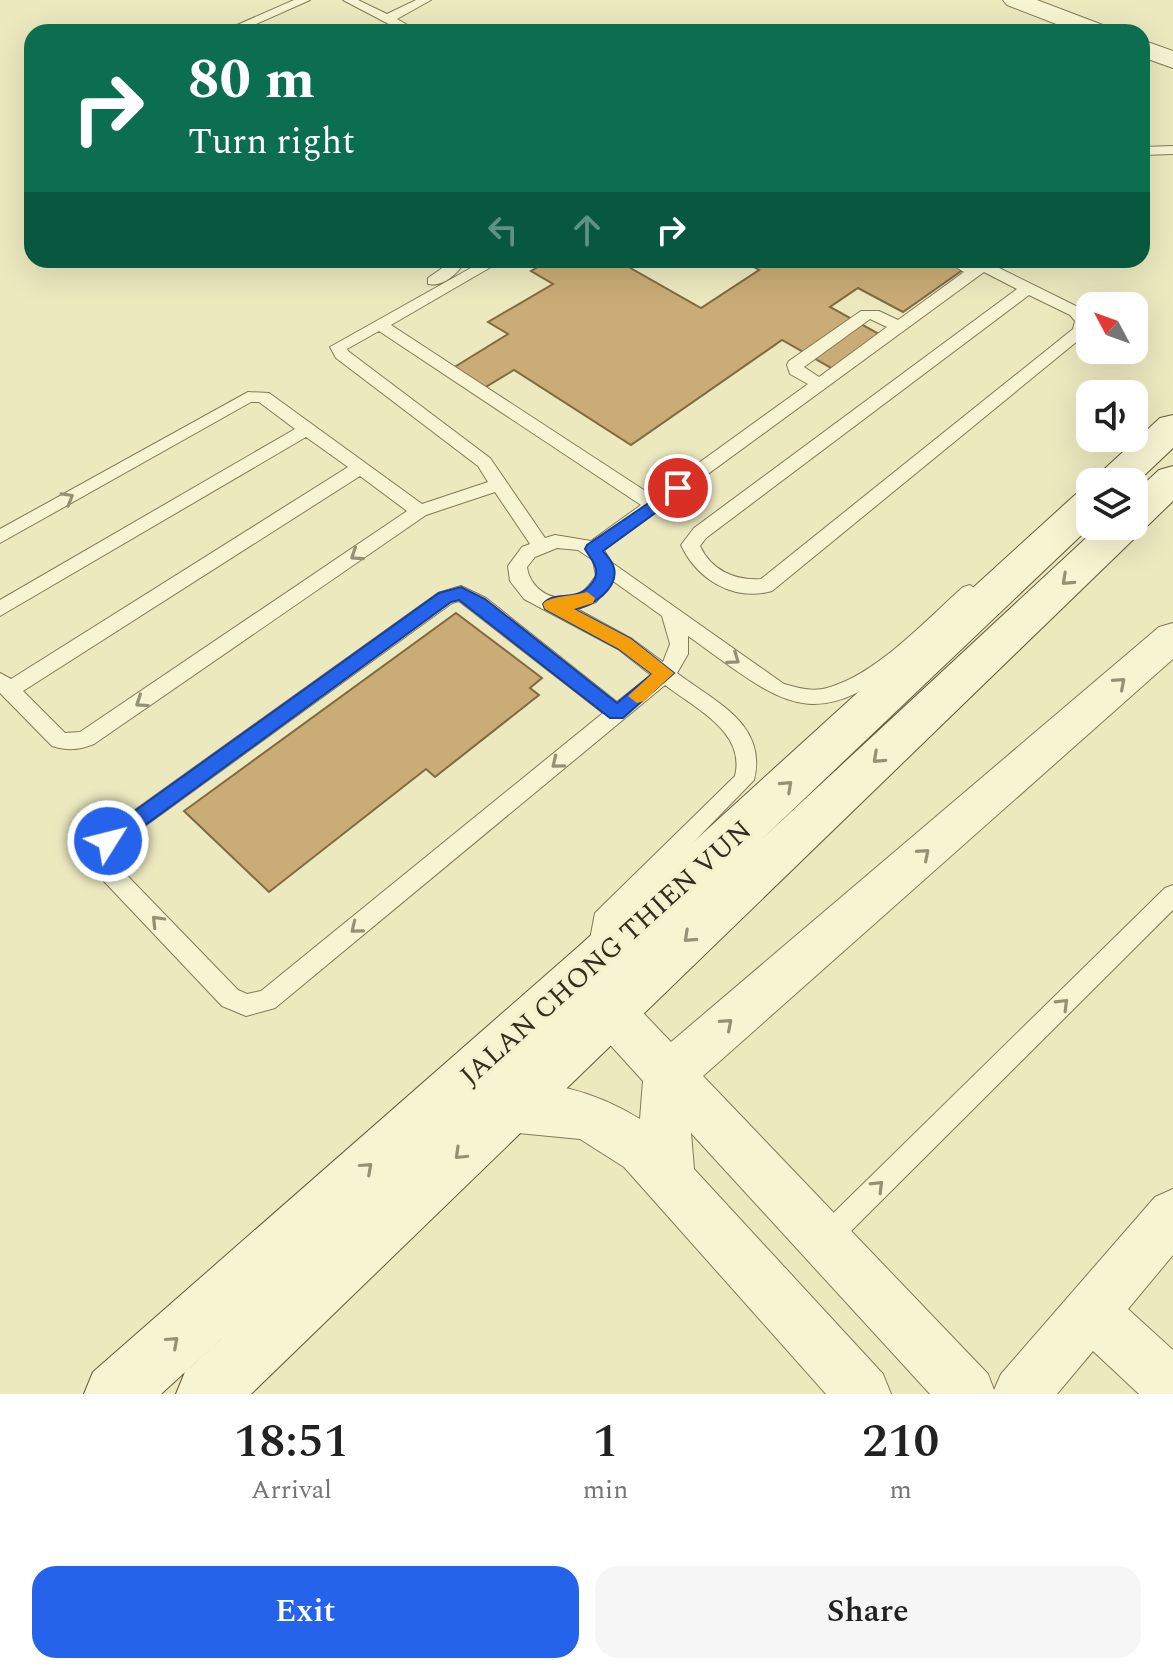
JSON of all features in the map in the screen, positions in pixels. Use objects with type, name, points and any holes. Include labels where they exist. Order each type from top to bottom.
[{"type":"main road","points":[[1129,468],[1173,427]]},
{"type":"main road","points":[[1148,503],[1173,479]]},
{"type":"main road","name":"JALAN CHONG THIEN VUN","points":[[115,1394],[597,962],[1076,518]]},
{"type":"main road","name":"JALAN CHONG THIEN VUN","points":[[207,1394],[1109,540]]},
{"type":"street","points":[[1015,0],[1078,24]]},
{"type":"street","points":[[1150,51],[1173,60]]},
{"type":"street","points":[[669,1178],[665,1115],[668,1075],[1173,637]]},
{"type":"street","points":[[610,1011],[968,1394]]},
{"type":"street","points":[[508,1108],[585,1115],[615,1128],[669,1178],[863,1394]]},
{"type":"street","points":[[1021,1394],[1173,1215]]},
{"type":"street","points":[[1091,1311],[1173,1388]]},
{"type":"lane","points":[[246,24],[304,0]]},
{"type":"lane","points":[[349,0],[397,24]]},
{"type":"lane","points":[[387,19],[425,0]]},
{"type":"lane","points":[[1150,151],[1173,150]]},
{"type":"lane","points":[[338,347],[350,331],[453,268]]},
{"type":"lane","points":[[338,347],[481,268]]},
{"type":"lane","points":[[593,549],[980,268]]},
{"type":"lane","points":[[987,268],[1028,288],[1076,312],[1083,320],[1080,331],[765,586],[746,589],[725,582],[695,558],[690,545],[700,533],[1028,288]]},
{"type":"lane","points":[[821,385],[796,370],[795,365],[867,314],[900,327]]},
{"type":"lane","points":[[379,324],[654,505]]},
{"type":"lane","points":[[338,347],[342,354],[484,462],[540,544]]},
{"type":"lane","points":[[0,537],[248,397],[263,397],[420,511]]},
{"type":"lane","points":[[0,609],[307,429]]},
{"type":"lane","points":[[360,468],[4,685],[59,740],[73,743],[87,738],[420,511],[500,484]]},
{"type":"lane","points":[[597,962],[603,920],[744,780],[749,760],[739,731],[665,673],[625,644],[551,604],[537,600],[519,582],[517,571],[520,560],[540,544],[569,541],[593,549],[606,567],[670,614],[777,689],[803,698],[832,695],[876,671],[1014,554],[1076,517]]},
{"type":"lane","points":[[551,604],[581,602],[592,595],[606,577],[606,567]]},
{"type":"lane","points":[[617,713],[479,603],[461,593],[445,598],[380,644],[108,841],[100,854],[107,869],[230,998],[246,1005],[267,1000],[617,713],[665,673],[678,658],[680,644],[670,614]]},
{"type":"lane","points":[[823,1241],[1173,895]]},
{"type":"building","points":[[536,268],[631,268],[701,308],[759,270],[755,268],[965,268],[903,312],[858,288],[830,307],[881,335],[833,369],[782,340],[631,445],[514,370],[484,388],[453,368],[508,334],[488,322],[553,284],[531,271]]},
{"type":"building","points":[[456,613],[542,678],[530,688],[539,695],[435,777],[426,769],[269,892],[184,811]]},
{"type":"slow traffic","points":[[587,598],[581,602],[551,604],[625,644],[665,673],[637,696]]},
{"type":"route","points":[[108,841],[445,598],[461,593],[479,603],[617,713],[665,673],[625,644],[551,604],[581,602],[601,587],[606,577],[606,567],[593,549],[678,488]]}]
